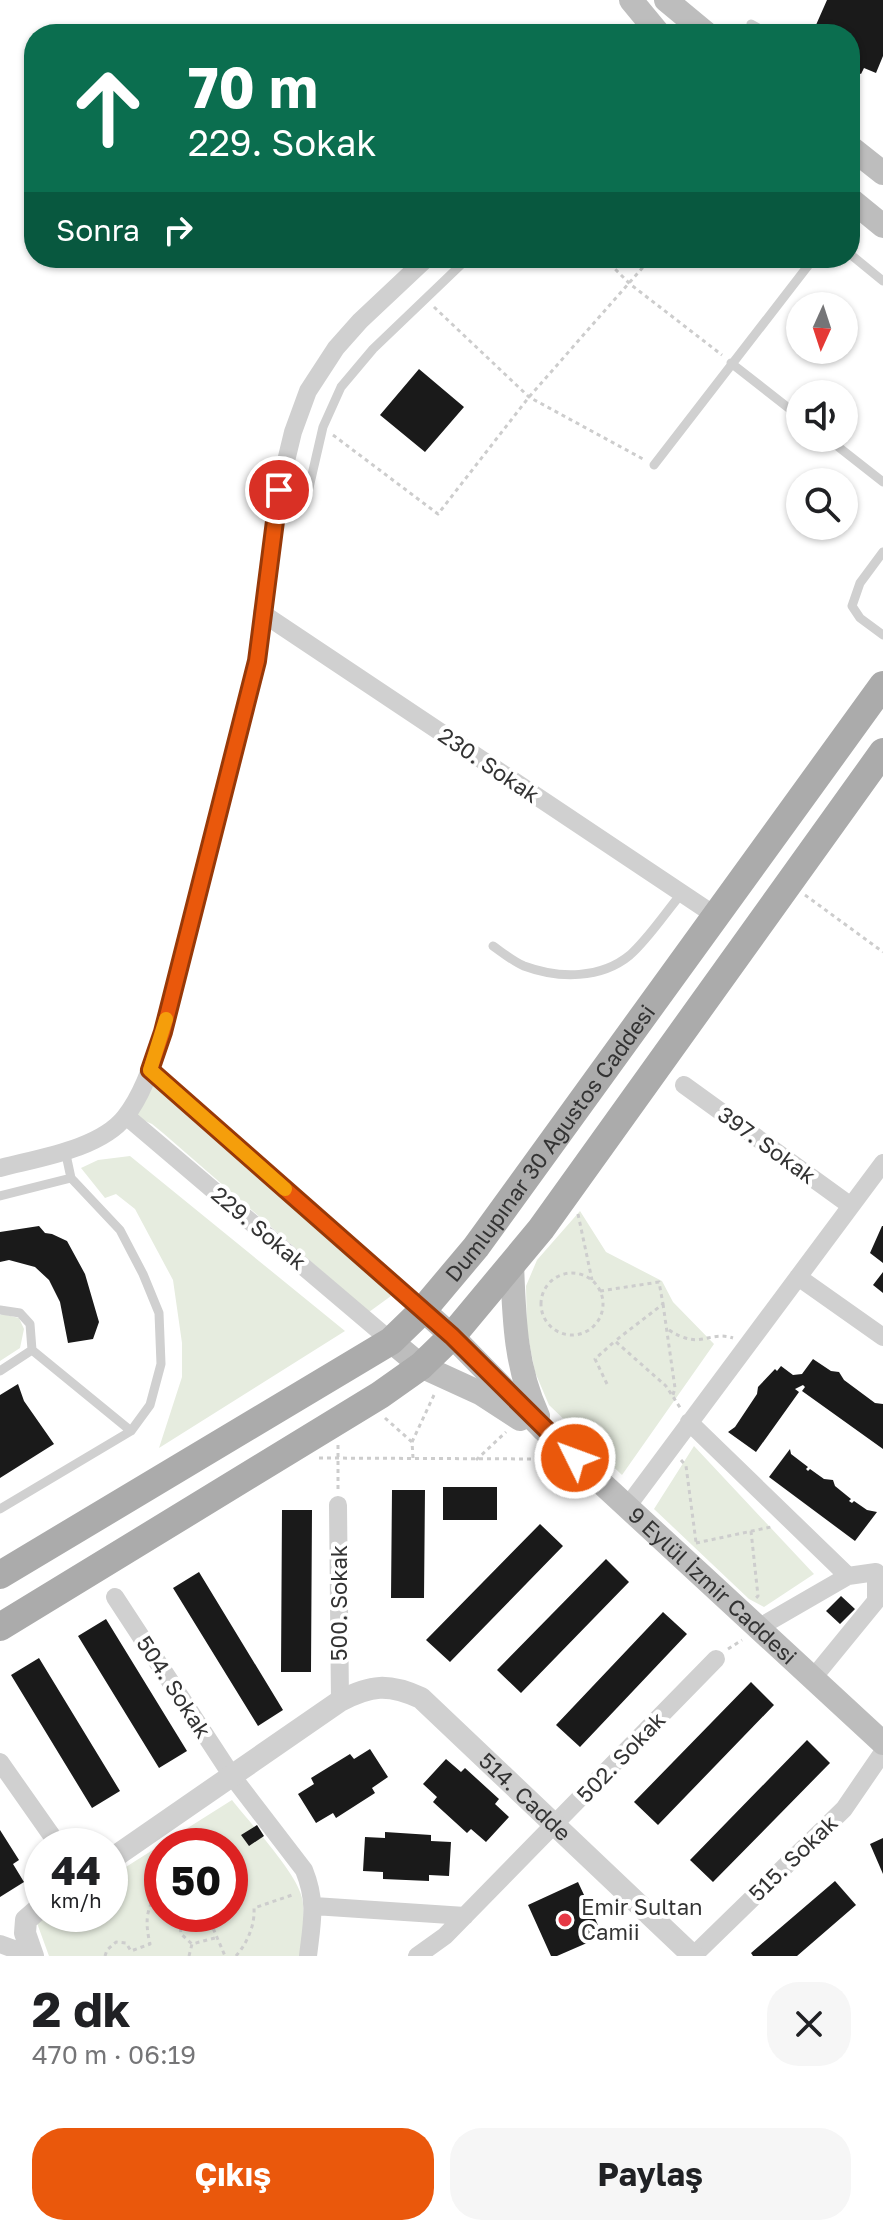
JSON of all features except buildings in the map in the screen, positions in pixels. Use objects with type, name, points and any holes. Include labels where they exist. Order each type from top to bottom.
[{"type":"main road","points":[[631,0],[651,24]]},
{"type":"main road","points":[[666,0],[695,24]]},
{"type":"main road","points":[[860,155],[883,173]]},
{"type":"main road","points":[[860,207],[883,226]]},
{"type":"main road","name":"Dumlupınar 30 Ağustos Caddesi","points":[[0,1575],[391,1341],[423,1310],[485,1235],[883,685]]},
{"type":"main road","name":"Dumlupınar 30 Ağustos Caddesi","points":[[0,1627],[368,1402],[421,1366],[452,1336],[562,1199],[883,752]]},
{"type":"main road","name":"9 Eylül İzmir Caddesi","points":[[512,1263],[519,1364],[526,1392],[544,1430]]},
{"type":"main road","name":"9 Eylül İzmir Caddesi","points":[[423,1310],[627,1507],[689,1550],[751,1621],[883,1743]]},
{"type":"main road","name":"9 Eylül İzmir Caddesi","points":[[391,1341],[421,1366],[480,1393],[520,1419],[544,1430]]},
{"type":"street","points":[[0,1168],[65,1150],[107,1133],[126,1116],[150,1070],[163,1032],[257,661],[285,460],[308,391],[325,363],[344,339],[417,268]]},
{"type":"street","name":"230. Sokak","points":[[262,613],[716,916]]},
{"type":"street","name":"229. Sokak","points":[[150,1070],[423,1310]]},
{"type":"street","name":"397. Sokak","points":[[684,1085],[851,1206]]},
{"type":"street","name":"229. Sokak","points":[[126,1116],[391,1341]]},
{"type":"street","points":[[627,1507],[883,1163]]},
{"type":"street","points":[[798,1277],[883,1337]]},
{"type":"street","points":[[689,1422],[848,1576]]},
{"type":"street","name":"500. Sokak","points":[[338,1505],[340,1701]]},
{"type":"street","points":[[751,1621],[848,1576],[880,1567],[876,1601],[813,1678]]},
{"type":"street","name":"504. Sokak","points":[[115,1597],[232,1776],[304,1870],[313,1897]]},
{"type":"street","name":"502. Sokak","points":[[417,1956],[445,1936],[716,1659]]},
{"type":"street","name":"514. Cadde","points":[[128,1848],[340,1701],[360,1691],[381,1687],[402,1689],[421,1698],[693,1956]]},
{"type":"street","name":"515. Sokak","points":[[693,1956],[844,1809],[883,1752]]},
{"type":"street","points":[[0,1762],[46,1828]]},
{"type":"street","points":[[308,1956],[313,1897],[465,1916]]},
{"type":"street","points":[[25,1932],[33,1956]]},
{"type":"street","points":[[0,1944],[33,1956]]},
{"type":"lane","points":[[860,262],[883,281]]},
{"type":"lane","points":[[305,505],[323,427],[341,387],[354,370],[458,268]]},
{"type":"lane","points":[[654,465],[806,268]]},
{"type":"lane","points":[[731,363],[786,406]]},
{"type":"lane","points":[[845,452],[883,482]]},
{"type":"lane","points":[[883,552],[860,583],[852,606],[860,618],[883,635]]},
{"type":"lane","points":[[493,946],[522,966],[555,974],[578,976],[611,968],[631,954],[682,893]]},
{"type":"lane","points":[[0,1509],[131,1431],[150,1405],[161,1364],[159,1313],[143,1274],[120,1230],[71,1178],[65,1150]]},
{"type":"lane","points":[[0,1196],[71,1178]]},
{"type":"lane","points":[[0,1310],[20,1313],[30,1324],[32,1350],[131,1431]]},
{"type":"lane","points":[[0,1371],[32,1350]]},
{"type":"path","points":[[614,268],[731,363]]},
{"type":"path","points":[[323,427],[438,514],[529,397],[643,268]]},
{"type":"path","points":[[426,299],[529,397],[654,465]]},
{"type":"path","points":[[789,883],[883,952]]},
{"type":"path","points":[[562,1199],[578,1214],[592,1280],[600,1291],[603,1303],[602,1312],[599,1320],[586,1332],[577,1334],[560,1332],[546,1321],[541,1305],[551,1281],[576,1273],[592,1280]]},
{"type":"path","points":[[600,1291],[659,1282],[675,1388],[673,1397]]},
{"type":"path","points":[[607,1384],[595,1359],[663,1304]]},
{"type":"path","points":[[666,1329],[688,1341],[725,1336],[748,1343]]},
{"type":"path","points":[[615,1341],[666,1386],[689,1422]]},
{"type":"path","points":[[413,1459],[412,1442],[430,1398],[451,1379]]},
{"type":"path","points":[[368,1402],[412,1442]]},
{"type":"path","points":[[475,1460],[520,1419]]},
{"type":"path","points":[[338,1505],[339,1420]]},
{"type":"path","points":[[670,1449],[686,1466],[689,1550],[793,1522]]},
{"type":"path","points":[[277,1458],[575,1458]]},
{"type":"path","points":[[716,1659],[751,1621],[758,1596],[751,1531]]},
{"type":"path","points":[[236,1956],[243,1948],[254,1921],[254,1908],[313,1897]]},
{"type":"path","points":[[105,1956],[116,1942],[126,1943],[131,1951],[150,1944],[148,1932]]},
{"type":"path","points":[[181,1932],[192,1944]]},
{"type":"path","points":[[215,1932],[225,1956]]},
{"type":"path","points":[[192,1944],[217,1937]]},
{"type":"path","points":[[189,1956],[192,1944]]},
{"type":"shaded area","points":[[154,1085],[386,1288],[391,1296],[369,1312],[163,1133],[152,1124],[129,1114]]},
{"type":"shaded area","points":[[130,1156],[345,1331],[159,1448],[182,1377],[182,1343],[173,1280],[135,1209],[116,1194],[105,1198],[81,1168],[98,1160]]},
{"type":"shaded area","points":[[580,1211],[606,1252],[662,1281],[673,1302],[714,1344],[622,1475],[549,1405],[535,1372],[527,1331],[526,1286],[537,1260]]},
{"type":"shaded area","points":[[0,1315],[19,1318],[24,1329],[20,1348],[0,1361]]},
{"type":"shaded area","points":[[694,1446],[814,1574],[764,1607],[749,1599],[654,1509]]},
{"type":"shaded area","points":[[232,1800],[282,1862],[302,1898],[304,1912],[300,1956],[49,1956],[40,1932],[128,1932],[128,1866],[144,1856],[144,1932],[248,1932],[248,1828],[188,1828]]},
{"type":"slow traffic","points":[[166,1019],[150,1070],[285,1189]]},
{"type":"place","name":"Emir Sultan Camii","points":[[565,1920]]},
{"type":"route","points":[[279,490],[257,661],[163,1032],[150,1070],[452,1336],[575,1458]]}]
